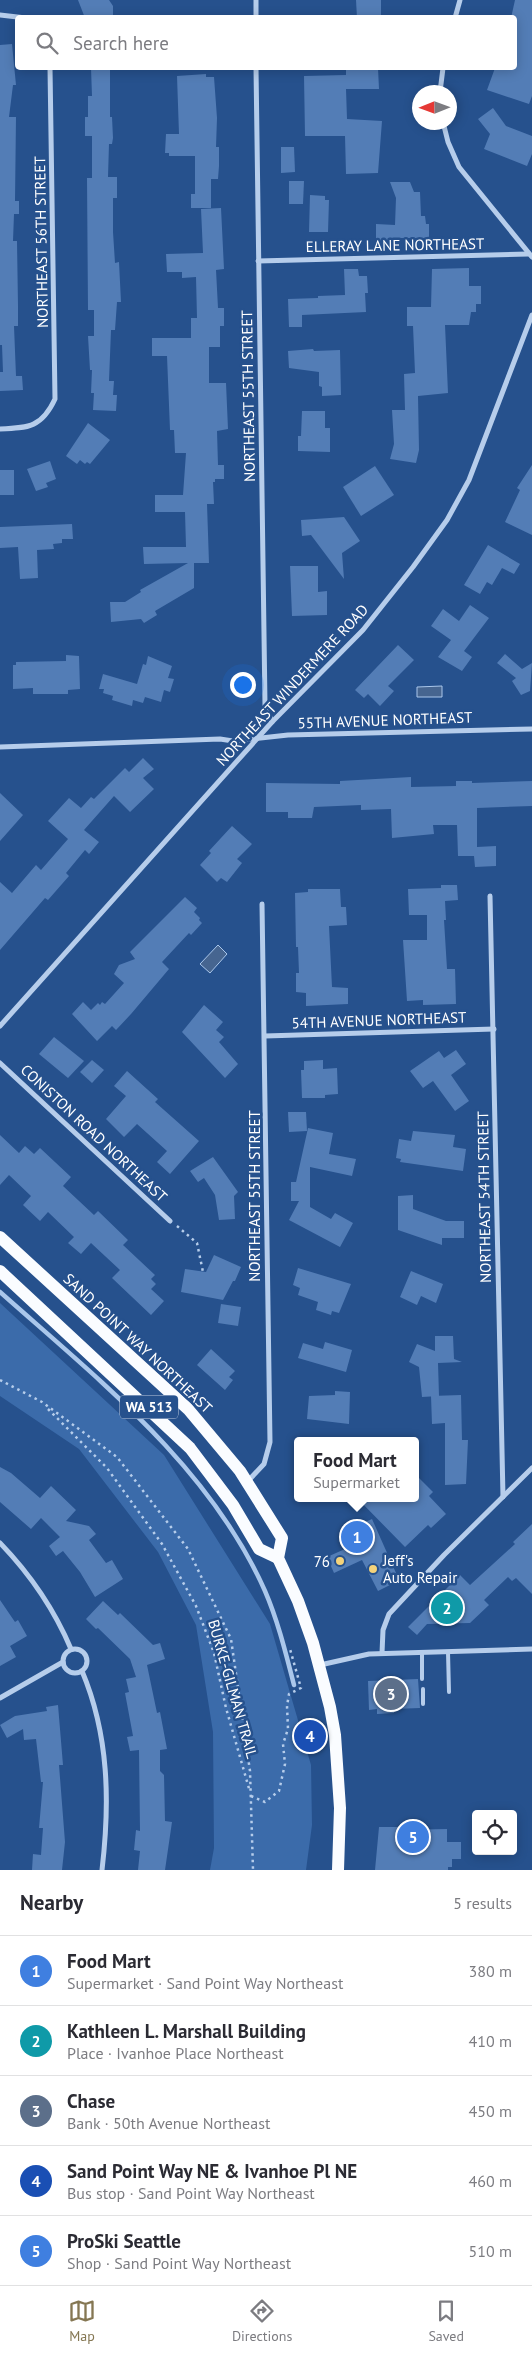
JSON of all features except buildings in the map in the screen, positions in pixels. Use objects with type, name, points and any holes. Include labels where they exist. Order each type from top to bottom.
[{"type":"main road","name":"SAND POINT WAY NORTHEAST","points":[[0,1237],[188,1409],[247,1481],[282,1538],[278,1558],[298,1601],[320,1665],[331,1714],[339,1773],[341,1831],[338,1870]]},
{"type":"main road","name":"WA 513","points":[[0,1271],[190,1448],[233,1505],[259,1548],[278,1558]]},
{"type":"street","points":[[256,0],[256,15]]},
{"type":"street","points":[[456,15],[460,0]]},
{"type":"street","points":[[0,15],[15,17]]},
{"type":"street","name":"NORTHEAST 56TH STREET","points":[[0,429],[34,426],[48,414],[55,399],[50,70]]},
{"type":"street","name":"NORTHEAST 55TH STREET","points":[[256,70],[265,705],[272,722]]},
{"type":"street","points":[[441,85],[443,70]]},
{"type":"street","points":[[445,130],[459,167],[530,255]]},
{"type":"street","name":"ELLERAY LANE NORTHEAST","points":[[258,260],[530,255]]},
{"type":"street","name":"NORTHEAST WINDERMERE ROAD","points":[[0,1026],[272,722],[362,630],[447,520],[469,480],[532,316]]},
{"type":"street","name":"55TH AVENUE NORTHEAST","points":[[0,747],[258,739],[288,735],[532,729]]},
{"type":"street","name":"NORTHEAST 54TH STREET","points":[[490,896],[503,1497]]},
{"type":"street","name":"NORTHEAST 55TH STREET","points":[[247,1481],[264,1464],[270,1442],[262,904]]},
{"type":"street","name":"54TH AVENUE NORTHEAST","points":[[265,1036],[494,1029]]},
{"type":"street","name":"CONISTON ROAD NORTHEAST","points":[[0,1063],[170,1221]]},
{"type":"street","points":[[382,1653],[383,1630],[389,1614],[532,1468]]},
{"type":"street","points":[[0,1543],[38,1588],[59,1621],[71,1649]]},
{"type":"street","points":[[82,1671],[71,1672],[66,1669],[63,1662],[65,1653],[71,1649],[78,1648],[86,1655],[87,1662],[82,1671],[96,1712],[106,1769],[107,1828],[102,1870]]},
{"type":"street","points":[[320,1665],[355,1656],[382,1653],[532,1649]]},
{"type":"street","points":[[0,1698],[63,1662]]},
{"type":"lane","points":[[448,1652],[449,1692]]},
{"type":"lane","points":[[422,1653],[422,1679]]},
{"type":"lane","points":[[422,1689],[423,1704]]},
{"type":"path","points":[[170,1221],[197,1243],[203,1272]]},
{"type":"path","points":[[0,1380],[42,1402],[117,1458],[188,1549],[231,1639],[250,1771],[252,1870]]},
{"type":"path","name":"BURKE-GILMAN TRAIL","points":[[42,1402],[106,1468],[162,1544],[196,1606],[214,1653],[226,1708],[251,1796]]},
{"type":"path","points":[[251,1796],[265,1802],[279,1791],[285,1764],[283,1744],[288,1729],[287,1706],[289,1694],[301,1688],[290,1649],[292,1648]]},
{"type":"shaded area","points":[[442,686],[442,697],[417,697],[417,687]]},
{"type":"shaded area","points":[[218,945],[227,954],[210,973],[200,964]]},
{"type":"shaded area","points":[[0,1303],[164,1455],[270,1624],[311,1765],[312,1825],[306,1870],[210,1870],[214,1848],[213,1732],[196,1625],[158,1552],[79,1449],[0,1396]]},
{"type":"waterway","points":[[0,1292],[75,1358],[149,1428],[183,1465],[214,1504],[242,1546],[270,1602],[294,1685]]},
{"type":"place","name":"Food Mart","points":[[357,1537]]},
{"type":"place","name":"76","points":[[340,1561]]},
{"type":"place","name":"Jeff's Auto Repair","points":[[373,1569]]},
{"type":"place","name":"Kathleen L. Marshall Building","points":[[447,1608]]},
{"type":"place","name":"Chase","points":[[391,1694]]},
{"type":"place","name":"Sand Point Way NE & Ivanhoe Pl NE","points":[[310,1736]]},
{"type":"place","name":"ProSki Seattle","points":[[413,1837]]}]
